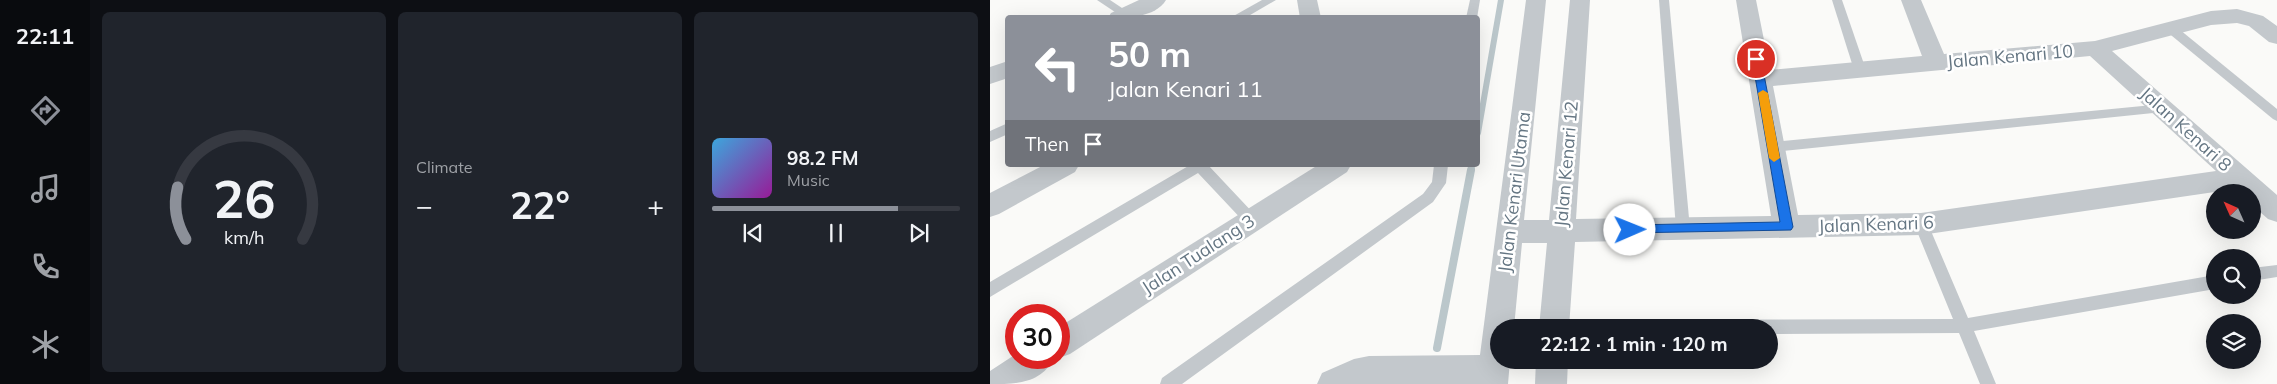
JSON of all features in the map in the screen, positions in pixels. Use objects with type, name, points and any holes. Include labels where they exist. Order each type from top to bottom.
[{"type":"street","points":[[1123,15],[1156,0]]},
{"type":"street","points":[[1307,0],[1310,15]]},
{"type":"street","name":"Jalan Kenari Utama","points":[[1492,377],[1536,0]]},
{"type":"street","name":"Jalan Kenari 12","points":[[1554,319],[1560,231],[1580,0]]},
{"type":"street","points":[[1746,0],[1787,227]]},
{"type":"street","points":[[1911,0],[1936,63]]},
{"type":"street","name":"Jalan Kenari 10","points":[[1760,78],[2095,48],[2210,18],[2237,16],[2256,21],[2277,37]]},
{"type":"street","name":"Jalan Kenari 8","points":[[2095,48],[2277,210]]},
{"type":"street","points":[[990,76],[1005,69]]},
{"type":"street","points":[[990,206],[1062,167]]},
{"type":"street","name":"Jalan Tualang 3","points":[[1070,337],[1335,167]]},
{"type":"street","name":"Jalan Kenari 6","points":[[1509,232],[1921,224],[2240,178]]},
{"type":"street","points":[[998,384],[1021,369]]},
{"type":"street","points":[[1551,384],[1552,369]]},
{"type":"street","points":[[1333,384],[1354,374],[1369,371],[1492,377]]},
{"type":"lane","points":[[1102,0],[1120,15]]},
{"type":"lane","points":[[1241,15],[1270,0]]},
{"type":"lane","points":[[1472,15],[1476,0]]},
{"type":"lane","points":[[1664,0],[1683,229]]},
{"type":"lane","points":[[1837,0],[1860,70]]},
{"type":"lane","points":[[2170,28],[2277,116]]},
{"type":"lane","points":[[1772,147],[2163,108]]},
{"type":"lane","points":[[990,137],[1005,130]]},
{"type":"lane","points":[[990,290],[1197,167]]},
{"type":"lane","points":[[1202,167],[1251,220]]},
{"type":"lane","points":[[1168,384],[1428,198],[1438,183],[1442,167]]},
{"type":"lane","points":[[1921,224],[1988,384]]},
{"type":"lane","points":[[2261,274],[2277,271]]},
{"type":"lane","points":[[1778,326],[1964,326],[2206,284]]},
{"type":"waterway","points":[[1480,121],[1501,0]]},
{"type":"waterway","points":[[1471,172],[1472,167]]},
{"type":"waterway","points":[[1437,348],[1471,170]]},
{"type":"slow traffic","points":[[1763,93],[1774,158]]},
{"type":"route","points":[[1630,230],[1787,227],[1756,59]]}]
